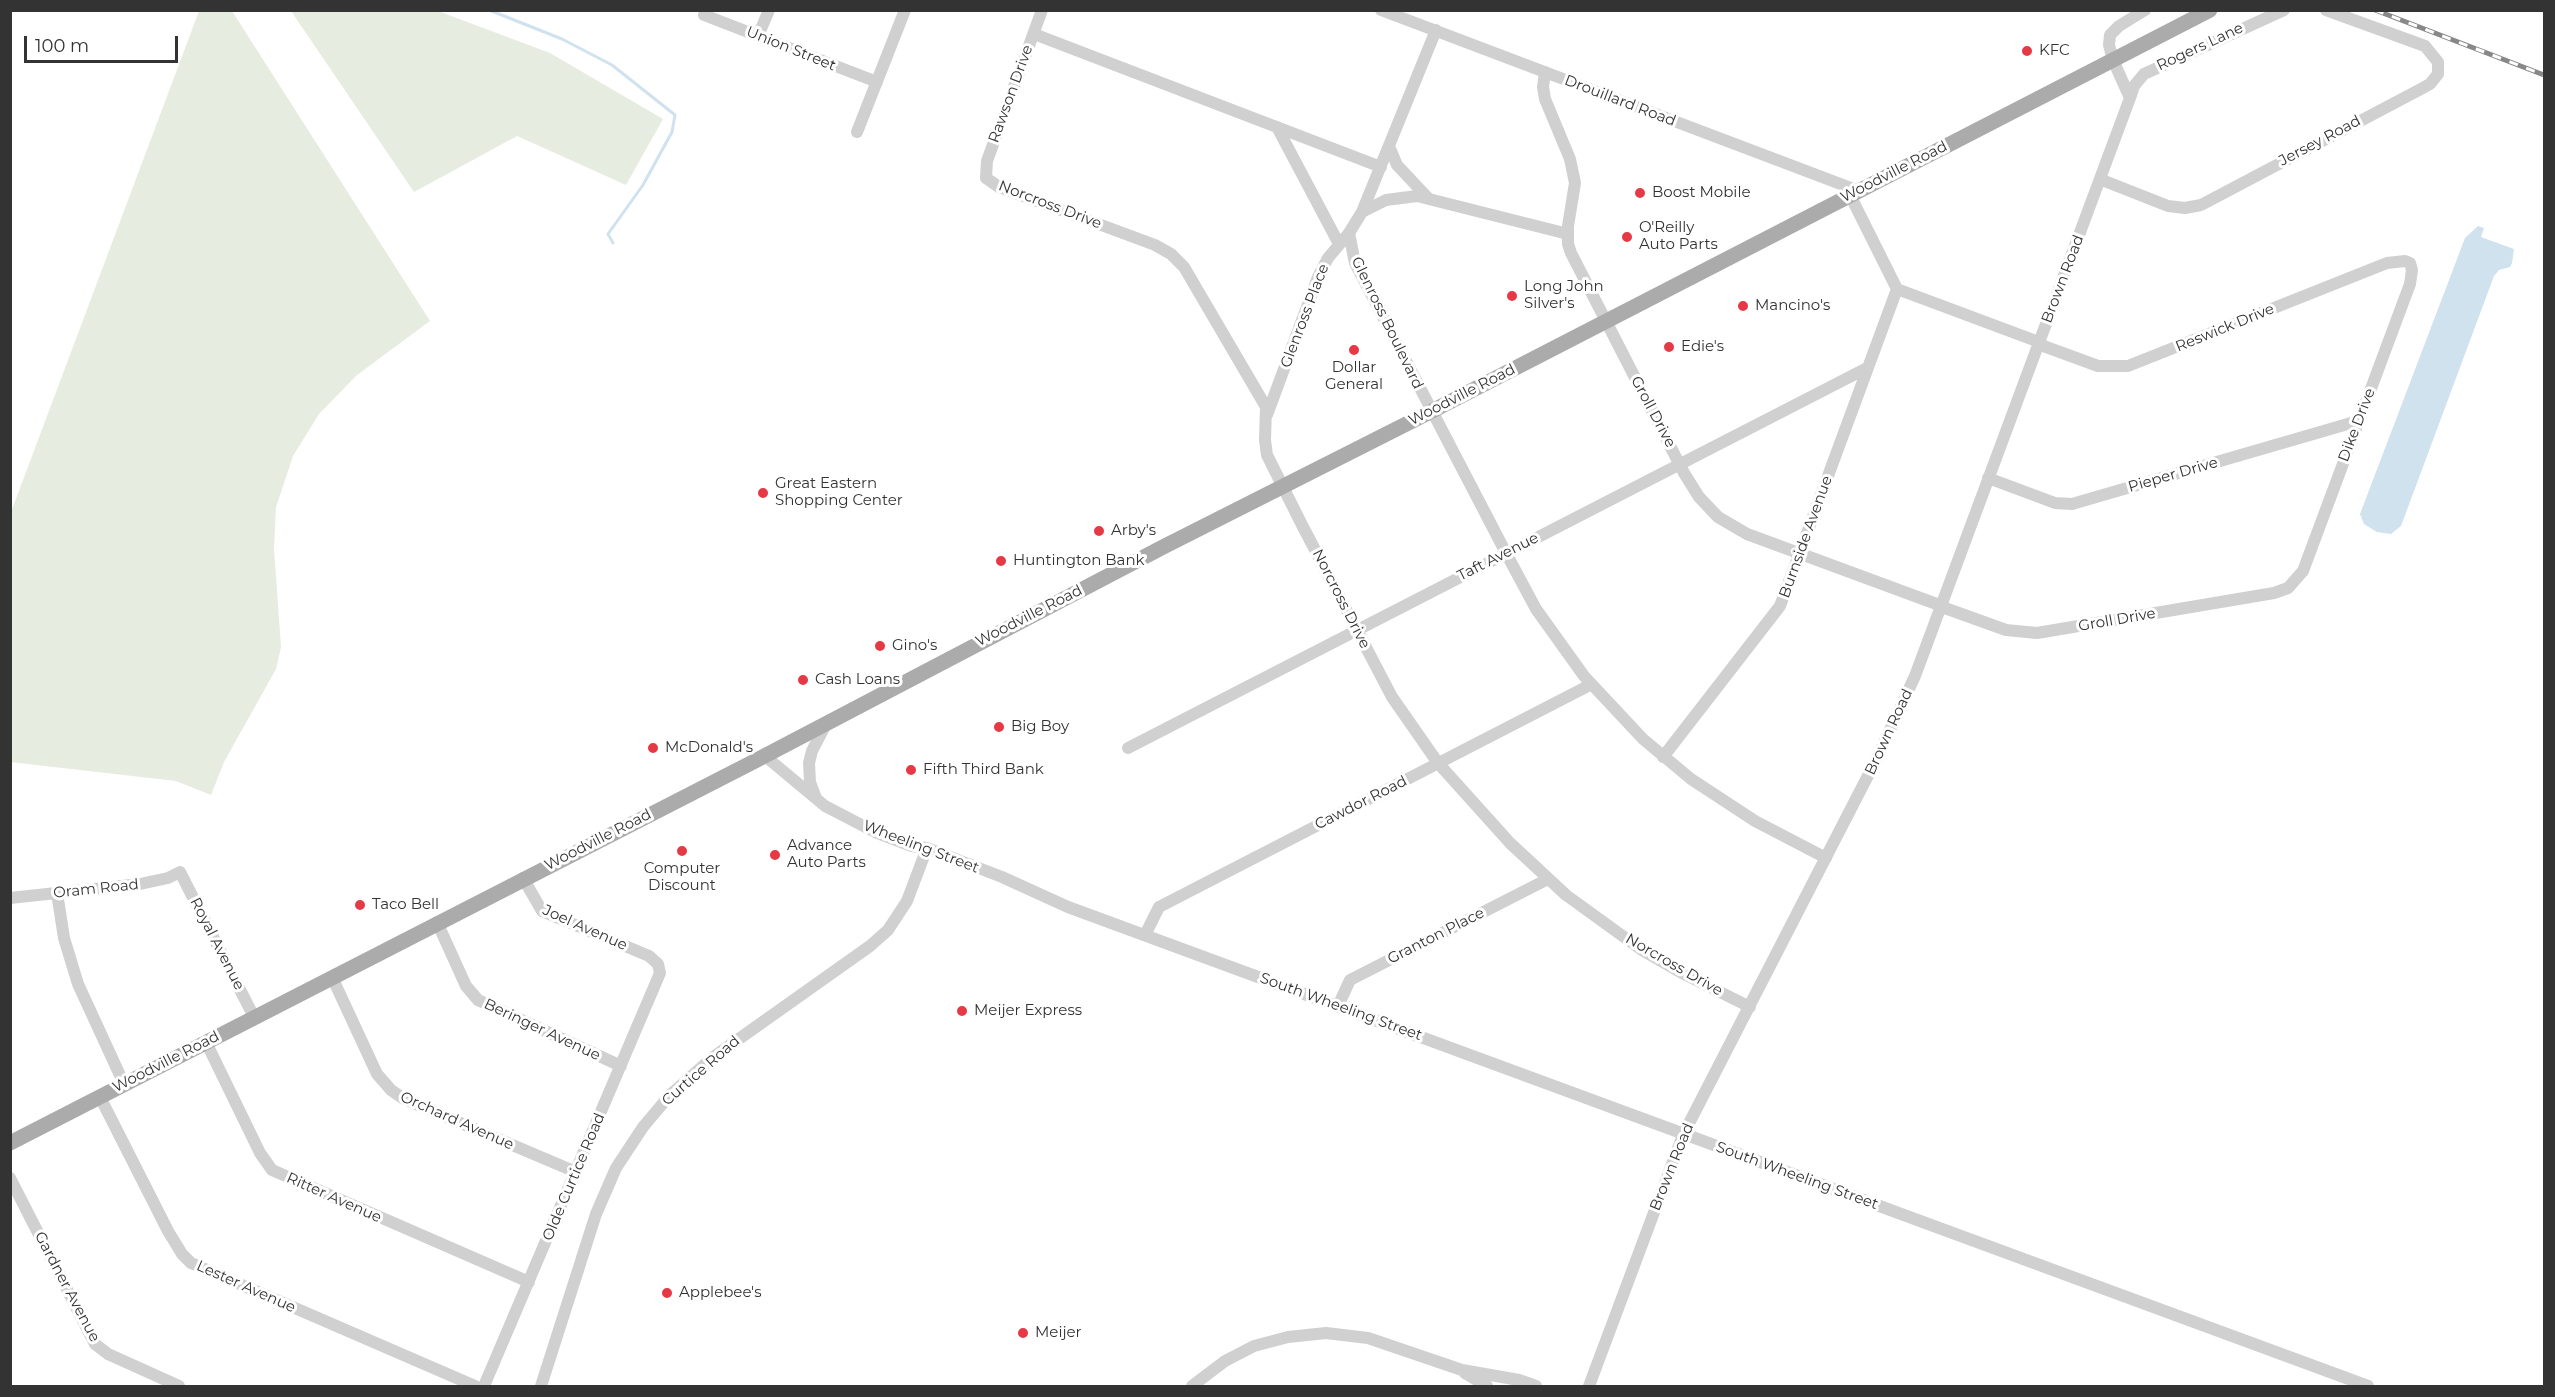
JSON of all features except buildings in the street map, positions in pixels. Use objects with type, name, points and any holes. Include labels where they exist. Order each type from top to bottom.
[{"type":"main road","name":"Woodville Road","points":[[10,1143],[437,922],[765,756],[1134,562],[2210,10]]},
{"type":"street","points":[[759,36],[769,10]]},
{"type":"street","points":[[857,132],[905,10]]},
{"type":"street","name":"Rawson Drive","points":[[986,178],[987,161],[1042,10]]},
{"type":"street","name":"Drouillard Road","points":[[1381,10],[1854,193]]},
{"type":"street","points":[[2130,99],[2113,60],[2109,45],[2110,35],[2119,26],[2145,10]]},
{"type":"street","name":"Rogers Lane","points":[[2130,99],[2134,86],[2144,74],[2283,10]]},
{"type":"street","name":"Jersey Road","points":[[2102,180],[2168,206],[2185,208],[2201,205],[2419,90],[2435,79],[2439,68],[2431,51],[2411,40],[2326,10]]},
{"type":"street","name":"Union Street","points":[[704,15],[877,82]]},
{"type":"street","name":"Glenross Boulevard","points":[[1339,244],[1362,212],[1436,30]]},
{"type":"street","points":[[1034,34],[1381,166]]},
{"type":"street","name":"Groll Drive","points":[[1545,72],[1543,87],[1545,99],[1570,159],[1575,183],[1568,234],[1571,253],[1696,493],[1718,517],[1747,534],[2006,630],[2037,633],[2274,593],[2293,585]]},
{"type":"street","name":"Brown Road","points":[[1589,1386],[1683,1135],[1904,701],[1942,606],[2038,343],[2102,180],[2130,99]]},
{"type":"street","points":[[1277,127],[1339,244]]},
{"type":"street","points":[[1389,146],[1397,165],[1429,199]]},
{"type":"street","name":"Norcross Drive","points":[[986,178],[999,187],[1155,245],[1171,254],[1184,267],[1266,407],[1265,448],[1283,487],[1392,697],[1438,763],[1487,819],[1548,879],[1642,950],[1750,1007]]},
{"type":"street","points":[[1854,193],[1897,289]]},
{"type":"street","points":[[1362,212],[1386,200],[1398,197],[1429,199],[1568,234]]},
{"type":"street","name":"Glenross Boulevard","points":[[1349,233],[1355,263],[1506,554],[1536,609],[1590,684],[1643,739],[1696,783],[1740,813],[1826,858]]},
{"type":"street","name":"Glenross Place","points":[[1267,415],[1318,277],[1339,244]]},
{"type":"street","name":"Reswick Drive","points":[[1897,289],[2098,366],[2128,366],[2387,263],[2400,260],[2410,263]]},
{"type":"street","name":"Dike Drive","points":[[2293,585],[2303,571],[2410,284],[2412,276],[2410,263]]},
{"type":"street","name":"Burnside Avenue","points":[[1663,757],[1777,612],[1897,289]]},
{"type":"street","name":"Taft Avenue","points":[[1128,748],[1868,368]]},
{"type":"street","name":"Pieper Drive","points":[[1988,478],[2055,503],[2072,504],[2358,421]]},
{"type":"street","name":"Cawdor Road","points":[[1145,935],[1159,907],[1590,684]]},
{"type":"street","points":[[819,801],[810,782],[809,763],[812,751],[827,722]]},
{"type":"street","name":"Wheeling Street","points":[[765,756],[819,801],[877,833],[911,846],[927,848],[1091,915]]},
{"type":"street","name":"Curtice Road","points":[[541,1386],[596,1214],[616,1168],[636,1137],[670,1095],[712,1058],[870,946],[888,930],[907,901],[927,848]]},
{"type":"street","name":"Oram Road","points":[[10,898],[140,884],[168,878],[180,872]]},
{"type":"street","name":"Royal Avenue","points":[[180,872],[254,1017]]},
{"type":"street","name":"Joel Avenue","points":[[523,878],[542,911],[637,950],[655,960],[659,966]]},
{"type":"street","name":"Granton Place","points":[[1338,1006],[1350,980],[1548,879]]},
{"type":"street","points":[[57,893],[64,938],[78,984],[124,1084]]},
{"type":"street","name":"South Wheeling Street","points":[[1091,915],[2368,1386]]},
{"type":"street","name":"Beringer Avenue","points":[[437,922],[466,986],[478,1000],[621,1066]]},
{"type":"street","name":"Olde Curtice Road","points":[[484,1386],[659,978],[659,966]]},
{"type":"street","name":"Orchard Avenue","points":[[332,977],[377,1074],[391,1090],[404,1099],[576,1172]]},
{"type":"street","name":"Ritter Avenue","points":[[206,1042],[255,1143],[272,1170],[529,1282]]},
{"type":"street","name":"Lester Avenue","points":[[100,1097],[168,1231],[182,1254],[191,1263],[475,1386]]},
{"type":"street","name":"Gardner Avenue","points":[[10,1178],[95,1344],[108,1354],[179,1386]]},
{"type":"street","points":[[1192,1386],[1225,1361],[1254,1346],[1288,1336],[1315,1333],[1368,1338],[1462,1370],[1519,1380],[1536,1386]]},
{"type":"street","points":[[1462,1370],[1487,1386]]},
{"type":"shaded area","points":[[199,11],[232,11],[430,321],[357,375],[319,414],[293,456],[276,507],[274,549],[281,647],[276,669],[224,762],[211,795],[176,781],[10,762],[11,512]]},
{"type":"shaded area","points":[[291,11],[438,11],[550,53],[663,119],[626,185],[517,136],[414,192]]},
{"type":"water","points":[[2478,226],[2484,228],[2481,237],[2514,249],[2512,263],[2510,267],[2499,270],[2494,276],[2401,526],[2391,534],[2377,532],[2364,524],[2360,514],[2465,238]]},
{"type":"waterway","points":[[489,10],[562,39],[612,65],[675,115],[672,132],[643,185],[608,234],[613,243]]},
{"type":"railway","points":[[2375,10],[2544,75]]},
{"type":"place","name":"KFC","points":[[2027,51]]},
{"type":"place","name":"Boost Mobile","points":[[1640,193]]},
{"type":"place","name":"O'Reilly Auto Parts","points":[[1627,237]]},
{"type":"place","name":"Long John Silver's","points":[[1512,296]]},
{"type":"place","name":"Mancino's","points":[[1743,306]]},
{"type":"place","name":"Edie's","points":[[1669,347]]},
{"type":"place","name":"Dollar General","points":[[1354,350]]},
{"type":"place","name":"Great Eastern Shopping Center","points":[[763,493]]},
{"type":"place","name":"Arby's","points":[[1099,531]]},
{"type":"place","name":"Huntington Bank","points":[[1001,561]]},
{"type":"place","name":"Gino's","points":[[880,646]]},
{"type":"place","name":"Cash Loans","points":[[803,680]]},
{"type":"place","name":"Big Boy","points":[[999,727]]},
{"type":"place","name":"McDonald's","points":[[653,748]]},
{"type":"place","name":"Fifth Third Bank","points":[[911,770]]},
{"type":"place","name":"Computer Discount","points":[[682,851]]},
{"type":"place","name":"Advance Auto Parts","points":[[775,855]]},
{"type":"place","name":"Taco Bell","points":[[360,905]]},
{"type":"place","name":"Meijer Express","points":[[962,1011]]},
{"type":"place","name":"Applebee's","points":[[667,1293]]},
{"type":"place","name":"Meijer","points":[[1023,1333]]}]
